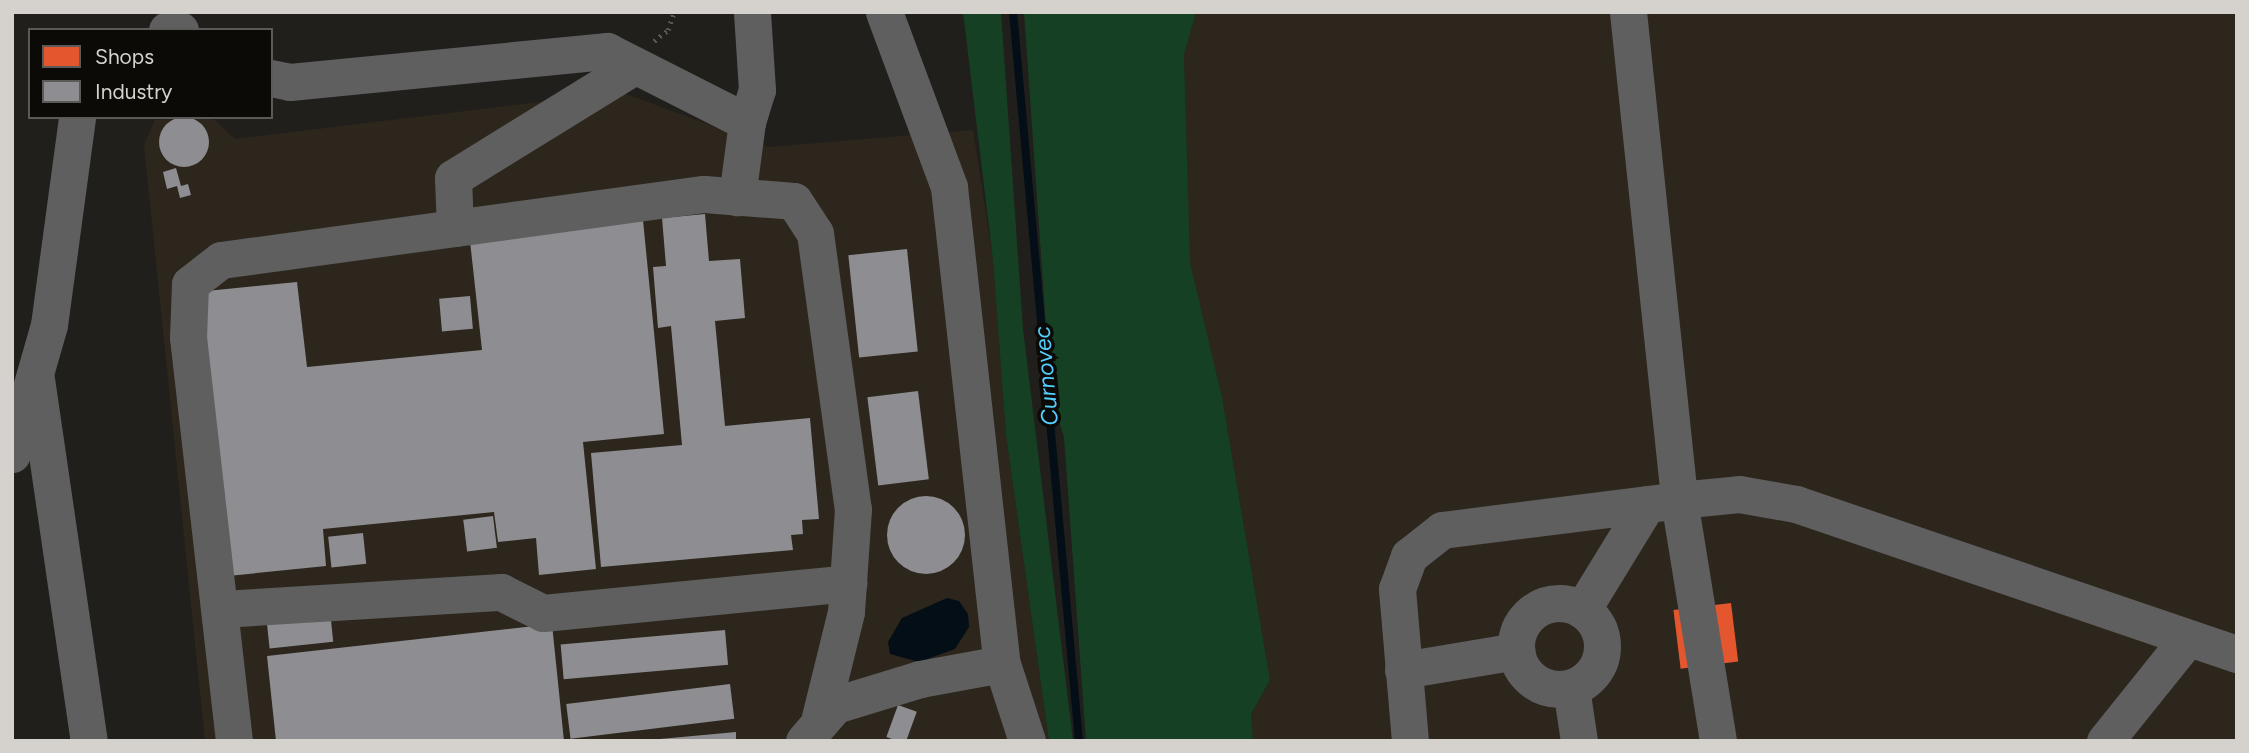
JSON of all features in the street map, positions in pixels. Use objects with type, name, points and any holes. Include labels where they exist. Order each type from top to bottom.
[{"type":"lane","points":[[737,197],[747,122],[757,90],[752,12]]},
{"type":"lane","points":[[884,12],[949,187],[1002,664],[1027,741]]},
{"type":"lane","points":[[1628,12],[1663,502],[1718,741]]},
{"type":"lane","points":[[273,78],[290,82],[607,51],[631,68],[747,122]]},
{"type":"lane","points":[[455,228],[453,178],[631,68]]},
{"type":"lane","points":[[12,454],[36,379],[60,261],[77,119]]},
{"type":"lane","points":[[234,741],[222,609],[188,338],[190,284],[220,260],[704,194],[794,201],[815,233],[853,509],[849,583],[812,729]]},
{"type":"lane","points":[[36,379],[89,741]]},
{"type":"lane","points":[[1410,741],[1397,589],[1409,556],[1442,530],[1739,494],[1796,503],[2186,639],[2237,654]]},
{"type":"lane","points":[[1582,610],[1663,502]]},
{"type":"lane","points":[[222,609],[501,592],[542,613],[849,583]]},
{"type":"lane","points":[[1555,603],[1582,610],[1602,645],[1594,672],[1571,688],[1535,682],[1516,651],[1531,614],[1555,603]]},
{"type":"lane","points":[[2105,741],[2186,639]]},
{"type":"lane","points":[[1403,670],[1516,651]]},
{"type":"lane","points":[[812,729],[835,705],[920,679],[1002,664]]},
{"type":"lane","points":[[1571,688],[1579,741]]},
{"type":"shaded area","points":[[1196,12],[2237,12],[2237,741],[1253,741],[1251,714],[1270,680],[1222,397],[1189,263],[1184,55]]},
{"type":"shaded area","points":[[621,92],[769,147],[973,130],[993,260],[1006,435],[1049,741],[205,741],[144,145],[155,120],[213,119],[235,139]]},
{"type":"shaded area","points":[[947,598],[959,601],[968,614],[969,627],[955,649],[919,662],[890,654],[888,642],[902,618]]},
{"type":"green space","points":[[963,12],[1001,12],[1023,329],[1073,741],[1049,741],[1006,435],[993,260]]},
{"type":"green space","points":[[1024,12],[1196,12],[1184,55],[1190,263],[1222,397],[1270,680],[1251,714],[1253,741],[1086,741],[1064,437],[1051,397]]},
{"type":"building: Shops","points":[[1731,603],[1738,662],[1681,669],[1673,610]]},
{"type":"building: Industry","points":[[174,119],[194,119],[202,124],[207,132],[207,152],[202,160],[194,165],[174,165],[166,160],[161,152],[161,132],[166,124]]},
{"type":"building: Industry","points":[[176,168],[181,186],[188,184],[191,195],[180,198],[177,186],[167,189],[163,172]]},
{"type":"building: Industry","points":[[705,214],[709,261],[740,259],[745,318],[715,321],[725,426],[810,418],[819,519],[802,520],[803,534],[791,535],[793,550],[601,567],[591,453],[682,445],[671,326],[658,328],[653,267],[666,266],[662,218]]},
{"type":"building: Industry","points":[[643,220],[664,434],[583,442],[596,569],[539,575],[536,538],[498,542],[494,512],[323,529],[326,566],[228,576],[197,292],[297,282],[307,367],[482,350],[470,241]]},
{"type":"building: Industry","points":[[907,249],[918,351],[859,358],[848,255]]},
{"type":"building: Industry","points":[[470,296],[473,329],[442,332],[439,299]]},
{"type":"building: Industry","points":[[918,391],[929,479],[878,486],[867,397]]},
{"type":"building: Industry","points":[[918,496],[934,496],[948,502],[959,513],[965,527],[965,543],[959,557],[948,568],[934,574],[918,574],[904,568],[893,557],[887,543],[887,527],[893,513],[904,502]]},
{"type":"building: Industry","points":[[493,516],[497,548],[467,551],[463,520]]},
{"type":"building: Industry","points":[[363,533],[366,564],[331,567],[328,537]]},
{"type":"building: Industry","points":[[330,611],[333,642],[270,649],[266,618]]},
{"type":"building: Industry","points":[[552,624],[564,741],[276,741],[267,656]]},
{"type":"building: Industry","points":[[725,630],[728,665],[564,679],[561,644]]},
{"type":"building: Industry","points":[[730,684],[734,719],[570,739],[566,704]]},
{"type":"building: Industry","points":[[898,705],[917,712],[906,741],[886,737]]},
{"type":"building: Industry","points":[[736,732],[736,741],[660,739]]},
{"type":"waterway","name":"Curnovec","points":[[1013,12],[1079,741]]}]
